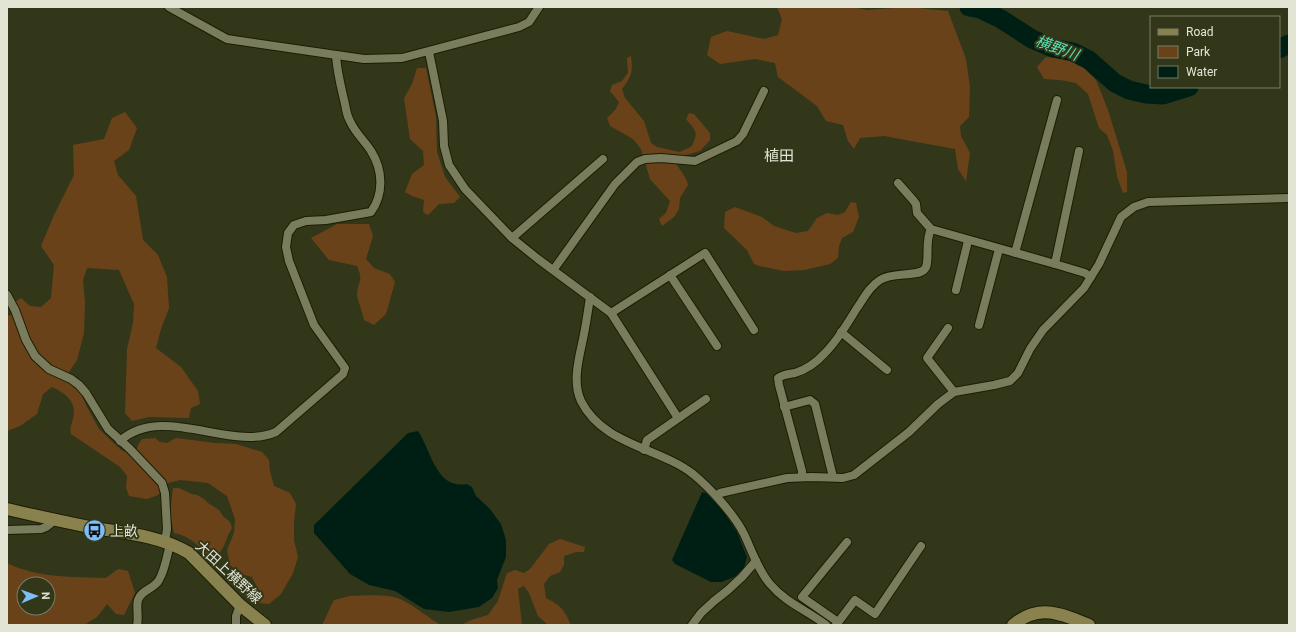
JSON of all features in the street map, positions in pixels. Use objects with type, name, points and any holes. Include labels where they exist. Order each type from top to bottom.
[{"type":"main road","name":"大田上横野線","points":[[7,510],[147,537],[180,547],[189,553],[240,605],[265,625]]},
{"type":"main road","points":[[1013,625],[1030,615],[1042,612],[1056,612],[1089,625]]},
{"type":"street","points":[[169,7],[227,39],[364,59],[402,58],[519,27],[528,22],[539,7]]},
{"type":"street","points":[[429,52],[443,121],[444,146],[449,165],[465,189],[512,238],[611,313],[678,418]]},
{"type":"street","points":[[120,441],[128,434],[159,426],[252,438],[266,436],[276,432],[343,374],[345,368],[314,325],[289,261],[286,247],[288,233],[294,225],[306,221],[326,220],[371,212],[377,204],[381,188],[379,171],[372,152],[356,133],[349,120],[338,76],[336,55]]},
{"type":"street","points":[[554,269],[615,184],[637,162],[644,159],[661,158],[695,161],[737,141],[743,134],[764,91]]},
{"type":"street","points":[[1015,253],[1057,100]]},
{"type":"street","points":[[1055,264],[1079,151]]},
{"type":"street","points":[[512,238],[603,159]]},
{"type":"street","points":[[898,183],[914,200],[917,213],[931,229],[968,241],[1085,273],[1091,277]]},
{"type":"street","points":[[717,497],[720,493],[787,478],[843,478],[854,475],[909,432],[938,404],[954,392],[1010,381],[1018,373],[1030,349],[1043,330],[1084,288],[1099,264],[1121,217],[1134,207],[1148,202],[1289,198]]},
{"type":"street","points":[[802,477],[802,471],[784,407],[778,378],[783,374],[805,370],[826,353],[871,288],[880,280],[889,276],[925,270],[928,264],[927,240],[931,229]]},
{"type":"street","points":[[956,290],[968,241]]},
{"type":"street","points":[[979,325],[999,249]]},
{"type":"street","points":[[611,313],[705,253],[754,330]]},
{"type":"street","points":[[670,275],[717,346]]},
{"type":"street","points":[[7,294],[15,310],[26,340],[35,356],[49,369],[71,379],[79,385],[86,393],[108,429],[159,480],[166,493],[168,543],[162,573],[154,586],[142,594],[139,598],[137,625]]},
{"type":"street","points":[[590,297],[576,382],[580,400],[588,413],[605,429],[628,443],[682,466],[694,475],[717,497],[733,516],[743,532],[756,561],[769,583],[781,596],[826,625]]},
{"type":"street","points":[[948,328],[927,358],[954,392]]},
{"type":"street","points":[[841,332],[887,370]]},
{"type":"street","points":[[644,450],[647,440],[706,399]]},
{"type":"street","points":[[784,407],[810,400],[815,404],[834,477]]},
{"type":"street","points":[[7,530],[41,529],[55,520]]},
{"type":"street","points":[[847,542],[802,597],[837,624],[855,600],[875,614],[921,546]]},
{"type":"street","points":[[692,625],[714,600],[728,590],[756,561]]},
{"type":"street","points":[[236,625],[236,616],[240,605]]},
{"type":"green space","points":[[777,7],[852,7],[867,10],[908,7],[948,11],[966,59],[970,87],[969,117],[960,126],[961,136],[970,153],[966,181],[958,169],[955,149],[884,136],[860,138],[854,149],[848,141],[843,125],[826,121],[817,106],[778,77],[775,63],[755,59],[720,64],[707,55],[711,37],[727,31],[764,39],[778,35],[782,19]]},
{"type":"green space","points":[[631,56],[631,74],[622,89],[625,98],[644,121],[651,143],[657,147],[680,152],[692,146],[696,134],[686,119],[689,113],[694,114],[710,133],[710,140],[700,151],[682,156],[677,165],[685,177],[688,185],[680,198],[679,209],[674,217],[662,226],[659,219],[666,213],[670,201],[650,179],[641,149],[633,139],[610,126],[607,118],[616,109],[619,102],[610,91],[612,85],[622,81],[628,73],[627,58]]},
{"type":"green space","points":[[1046,57],[1076,60],[1096,80],[1108,110],[1127,172],[1127,192],[1123,193],[1117,176],[1113,151],[1107,135],[1099,128],[1088,94],[1076,83],[1044,79],[1037,67]]},
{"type":"green space","points":[[417,68],[426,68],[436,117],[437,152],[445,177],[460,197],[454,203],[439,204],[428,215],[423,212],[424,200],[405,192],[412,174],[424,165],[423,151],[410,139],[404,98],[412,84]]},
{"type":"green space","points":[[125,112],[137,128],[129,150],[114,161],[118,175],[136,196],[143,240],[158,255],[167,277],[169,308],[156,348],[181,367],[198,391],[200,404],[191,408],[189,418],[149,417],[132,421],[125,413],[127,349],[133,323],[134,304],[119,270],[87,268],[83,280],[85,302],[84,333],[77,360],[69,372],[70,383],[81,394],[99,429],[121,450],[130,454],[137,449],[142,439],[155,438],[160,442],[167,443],[176,438],[236,444],[262,452],[269,460],[274,486],[290,493],[296,504],[294,540],[298,557],[293,573],[281,594],[269,604],[258,603],[258,589],[252,577],[241,574],[230,565],[227,550],[234,533],[235,519],[227,496],[208,483],[180,480],[168,483],[158,495],[147,499],[129,496],[126,488],[127,476],[120,467],[71,434],[74,407],[67,396],[52,387],[43,394],[37,414],[20,426],[7,431],[7,316],[18,310],[15,302],[21,298],[30,306],[41,307],[51,298],[54,265],[41,246],[54,215],[74,175],[73,145],[104,139],[112,118]]},
{"type":"green space","points":[[851,202],[856,203],[859,217],[853,232],[842,238],[839,246],[838,258],[830,264],[804,270],[784,271],[754,264],[747,250],[724,228],[725,212],[735,207],[762,217],[774,226],[796,233],[808,231],[817,218],[827,213],[838,215],[845,212]]},
{"type":"green space","points":[[337,224],[369,224],[373,236],[366,259],[374,268],[390,274],[395,282],[386,314],[374,325],[364,320],[362,314],[357,294],[360,275],[357,266],[329,260],[311,238]]},
{"type":"green space","points":[[173,488],[179,488],[204,499],[219,510],[230,522],[232,528],[222,549],[211,559],[190,539],[174,533],[170,514]]},
{"type":"green space","points":[[560,539],[585,547],[584,552],[576,552],[564,556],[564,565],[560,572],[550,576],[544,584],[546,598],[562,608],[571,625],[548,625],[538,616],[529,593],[524,586],[518,589],[522,625],[461,625],[471,620],[488,615],[498,601],[507,573],[515,570],[524,573],[530,569],[549,544]]},
{"type":"green space","points":[[7,563],[30,572],[55,576],[16,576],[16,616],[56,616],[56,576],[106,578],[118,569],[128,571],[135,593],[124,615],[116,614],[107,604],[97,617],[84,625],[7,625]]},
{"type":"green space","points":[[350,596],[390,596],[412,605],[441,625],[322,625],[334,600]]},
{"type":"water","points":[[418,431],[441,475],[448,481],[457,484],[467,484],[472,487],[476,496],[490,509],[501,524],[506,540],[506,557],[497,580],[498,588],[492,598],[479,607],[449,612],[424,609],[395,591],[369,585],[350,574],[314,533],[314,525],[408,433]]},
{"type":"water","points":[[702,492],[706,493],[723,511],[737,532],[747,557],[744,568],[734,577],[722,582],[711,582],[675,564],[672,560]]},
{"type":"waterway","name":"横野川","points":[[969,7],[980,9],[1001,19],[1032,39],[1053,48],[1073,52],[1089,60],[1115,83],[1129,90],[1146,94],[1163,95],[1186,88]]},
{"type":"waterway","name":"横野川","points":[[1280,48],[1289,44]]},
{"type":"place","name":"上畝","points":[[95,531]]},
{"type":"district","name":"植田","points":[[779,156]]}]
